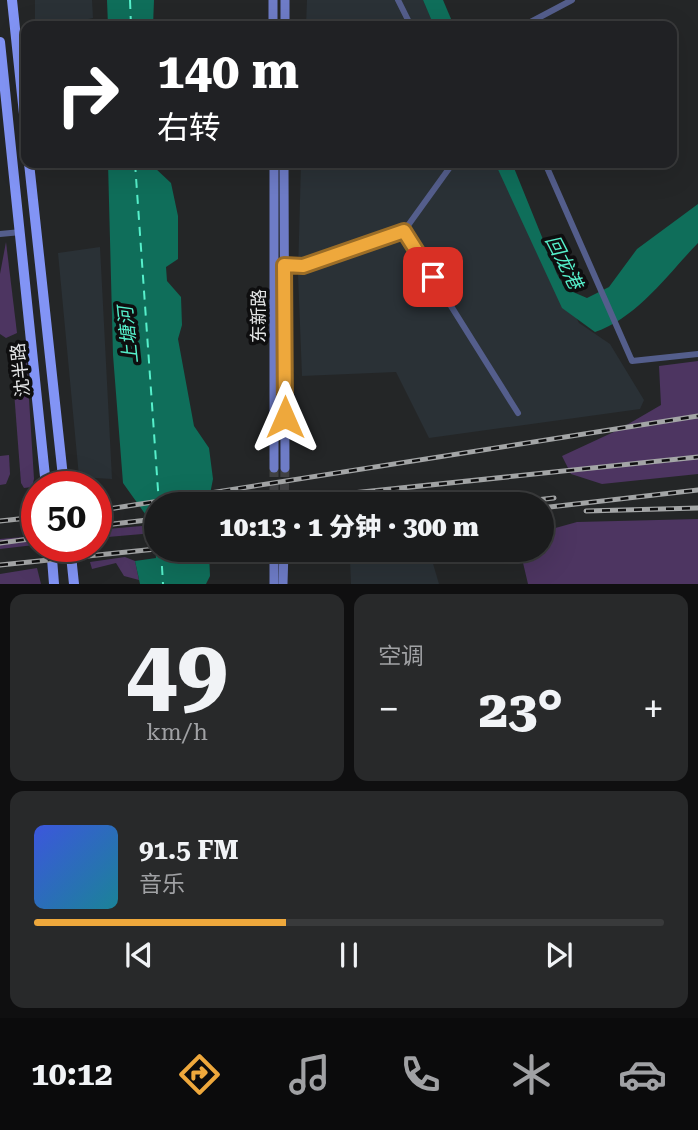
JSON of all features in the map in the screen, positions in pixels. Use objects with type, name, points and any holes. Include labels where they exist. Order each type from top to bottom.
[{"type":"main road","points":[[12,0],[21,85]]},
{"type":"main road","points":[[273,0],[273,21]]},
{"type":"main road","points":[[285,0],[285,21]]},
{"type":"main road","name":"沈半路","points":[[0,42],[45,471]]},
{"type":"main road","name":"沈半路","points":[[30,168],[62,471]]},
{"type":"main road","name":"东新路","points":[[274,168],[285,468]]},
{"type":"main road","name":"东新路","points":[[274,468],[284,168]]},
{"type":"main road","points":[[52,562],[54,584]]},
{"type":"main road","points":[[72,562],[74,584]]},
{"type":"main road","points":[[274,562],[274,584]]},
{"type":"main road","points":[[283,584],[284,562]]},
{"type":"street","points":[[398,0],[408,21]]},
{"type":"street","points":[[532,21],[572,0]]},
{"type":"street","points":[[279,265],[303,266],[404,231],[449,168]]},
{"type":"street","points":[[547,168],[632,361],[698,354]]},
{"type":"street","points":[[404,231],[518,414]]},
{"type":"street","points":[[0,234],[21,232]]},
{"type":"shaded area","points":[[35,0],[92,0],[93,18],[79,21],[35,21]]},
{"type":"shaded area","points":[[307,0],[423,0],[432,21],[306,21]]},
{"type":"shaded area","points":[[301,168],[498,168],[579,323],[610,344],[644,400],[640,409],[429,438],[396,372],[302,376],[298,274]]},
{"type":"shaded area","points":[[6,242],[17,333],[6,338],[0,334],[0,274]]},
{"type":"shaded area","points":[[100,247],[112,471],[78,471],[58,253]]},
{"type":"shaded area","points":[[17,346],[24,346],[26,351],[34,471],[21,471],[21,483],[11,352]]},
{"type":"shaded area","points":[[698,361],[698,474],[602,484],[571,474],[562,456],[618,430],[661,405],[659,366]]},
{"type":"shaded area","points":[[9,455],[10,474],[6,484],[0,485],[0,456]]},
{"type":"shaded area","points":[[698,519],[698,584],[528,584],[523,562],[554,562],[554,528],[577,522]]},
{"type":"shaded area","points":[[144,526],[144,534],[112,537],[112,529]]},
{"type":"shaded area","points":[[21,537],[21,547],[0,549],[0,539]]},
{"type":"shaded area","points":[[125,557],[135,561],[139,580],[124,576],[116,563],[92,569],[90,562],[112,562],[112,559]]},
{"type":"shaded area","points":[[350,562],[433,562],[439,584],[351,584]]},
{"type":"shaded area","points":[[37,568],[41,584],[0,584],[0,574]]},
{"type":"water","points":[[107,0],[154,0],[153,21],[108,21]]},
{"type":"water","points":[[423,0],[443,0],[452,21],[432,21]]},
{"type":"water","name":"上塘河","points":[[108,168],[155,168],[171,183],[178,216],[178,259],[166,267],[167,281],[181,297],[182,325],[178,339],[194,426],[209,448],[213,479],[210,492],[144,492],[144,512],[123,483],[113,355]]},
{"type":"water","points":[[497,168],[514,168],[557,274],[566,289],[587,298],[609,287],[637,249],[698,204],[698,243],[625,317],[595,332],[562,308]]},
{"type":"water","points":[[135,561],[209,562],[210,576],[206,584],[140,584]]},
{"type":"ferry route","points":[[130,0],[131,21]]},
{"type":"ferry route","points":[[135,168],[158,492]]},
{"type":"ferry route","points":[[162,562],[163,584]]},
{"type":"tunnel","points":[[274,468],[274,492]]},
{"type":"tunnel","points":[[284,492],[285,468]]},
{"type":"railway","points":[[112,508],[698,416]]},
{"type":"railway","points":[[363,492],[698,457]]},
{"type":"railway","points":[[554,507],[698,490]]},
{"type":"railway","points":[[586,511],[698,508]]},
{"type":"railway","points":[[0,521],[21,519]]},
{"type":"railway","points":[[112,524],[144,520]]},
{"type":"railway","points":[[0,543],[21,540]]},
{"type":"railway","points":[[0,565],[144,550]]},
{"type":"route","points":[[285,417],[284,265],[303,266],[404,231],[433,277]]},
{"type":"water label","name":"回龙港","points":[[564,262]]}]
